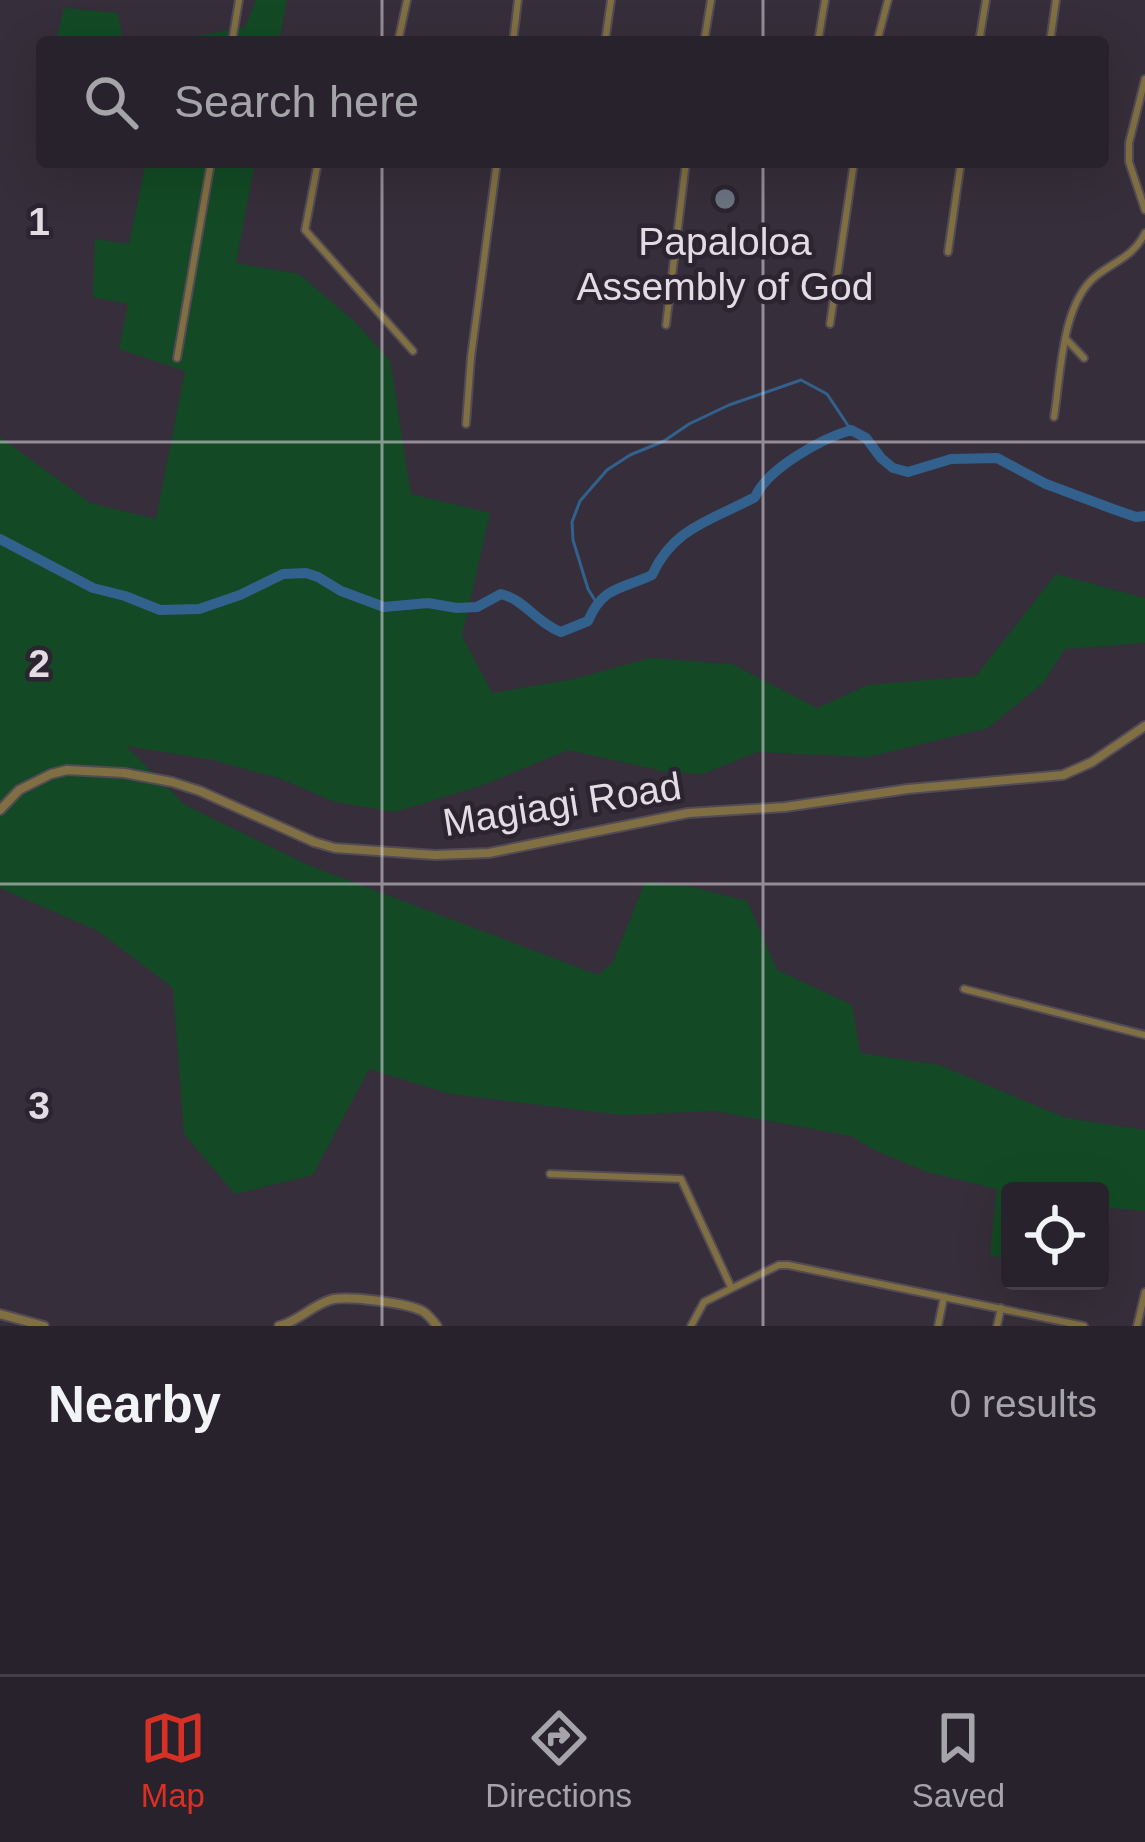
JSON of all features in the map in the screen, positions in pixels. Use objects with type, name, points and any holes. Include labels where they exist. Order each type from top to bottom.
[{"type":"street","points":[[233,36],[239,0]]},
{"type":"street","points":[[399,36],[407,0]]},
{"type":"street","points":[[514,36],[518,0]]},
{"type":"street","points":[[606,36],[611,0]]},
{"type":"street","points":[[705,36],[711,0]]},
{"type":"street","points":[[819,36],[825,0]]},
{"type":"street","points":[[879,36],[889,0]]},
{"type":"street","points":[[980,36],[986,0]]},
{"type":"street","points":[[1051,36],[1056,0]]},
{"type":"street","points":[[1145,80],[1129,143],[1129,162],[1145,210]]},
{"type":"street","points":[[177,358],[210,168]]},
{"type":"street","points":[[317,168],[305,230],[413,351]]},
{"type":"street","points":[[466,424],[496,168]]},
{"type":"street","points":[[666,325],[685,168]]},
{"type":"street","points":[[830,324],[853,168]]},
{"type":"street","points":[[947,251],[960,168]]},
{"type":"street","points":[[1054,417],[1077,298],[1095,277],[1135,251],[1145,233]]},
{"type":"street","points":[[1066,339],[1084,358]]},
{"type":"street","name":"Magiagi Road","points":[[0,810],[19,790],[51,774],[67,770],[124,773],[200,791],[335,848],[435,855],[489,853],[688,814],[1064,775],[1145,726]]},
{"type":"street","points":[[964,989],[1145,1035]]},
{"type":"street","points":[[550,1174],[681,1180],[731,1287]]},
{"type":"street","points":[[692,1326],[704,1302],[779,1265],[1084,1326]]},
{"type":"street","points":[[1137,1326],[1145,1292]]},
{"type":"street","points":[[938,1326],[944,1297]]},
{"type":"street","points":[[279,1326],[343,1298],[413,1308],[437,1326]]},
{"type":"street","points":[[997,1326],[1000,1308]]},
{"type":"street","points":[[0,1314],[44,1326]]},
{"type":"green space","points":[[256,0],[287,0],[280,36],[196,36],[245,27]]},
{"type":"green space","points":[[64,8],[118,13],[122,36],[57,36]]},
{"type":"green space","points":[[145,168],[254,168],[236,263],[299,274],[354,321],[390,361],[411,494],[490,513],[462,636],[492,693],[574,679],[650,658],[732,664],[817,708],[868,685],[976,676],[1056,574],[1145,598],[1145,643],[1065,649],[1043,683],[988,728],[868,757],[757,752],[703,774],[667,772],[568,750],[483,785],[395,812],[335,802],[281,779],[213,760],[126,746],[185,805],[308,865],[598,975],[613,962],[645,882],[688,886],[747,901],[777,970],[852,1005],[860,1053],[939,1065],[1066,1118],[1145,1130],[1145,1211],[1109,1208],[1109,1182],[1001,1182],[1001,1257],[990,1255],[997,1189],[927,1172],[851,1136],[714,1111],[621,1115],[450,1094],[369,1069],[313,1175],[235,1194],[184,1134],[173,988],[98,931],[0,888],[0,437],[90,503],[156,519],[185,371],[119,349],[128,304],[93,297],[95,239],[129,244]]},
{"type":"waterway","points":[[596,602],[573,540],[572,522],[580,501],[607,470],[729,405],[801,380],[827,394],[851,430]]},
{"type":"waterway","points":[[0,539],[93,588],[160,610],[199,609],[283,574],[306,573],[384,607],[428,603],[477,607],[501,594],[561,632],[588,621],[606,595],[652,575],[683,536],[755,497],[771,476],[797,456],[851,430],[866,438],[893,468],[908,472],[951,459],[997,458],[1046,484],[1136,517],[1145,516]]},
{"type":"place","name":"Papaloloa Assembly of God","points":[[725,199]]}]
